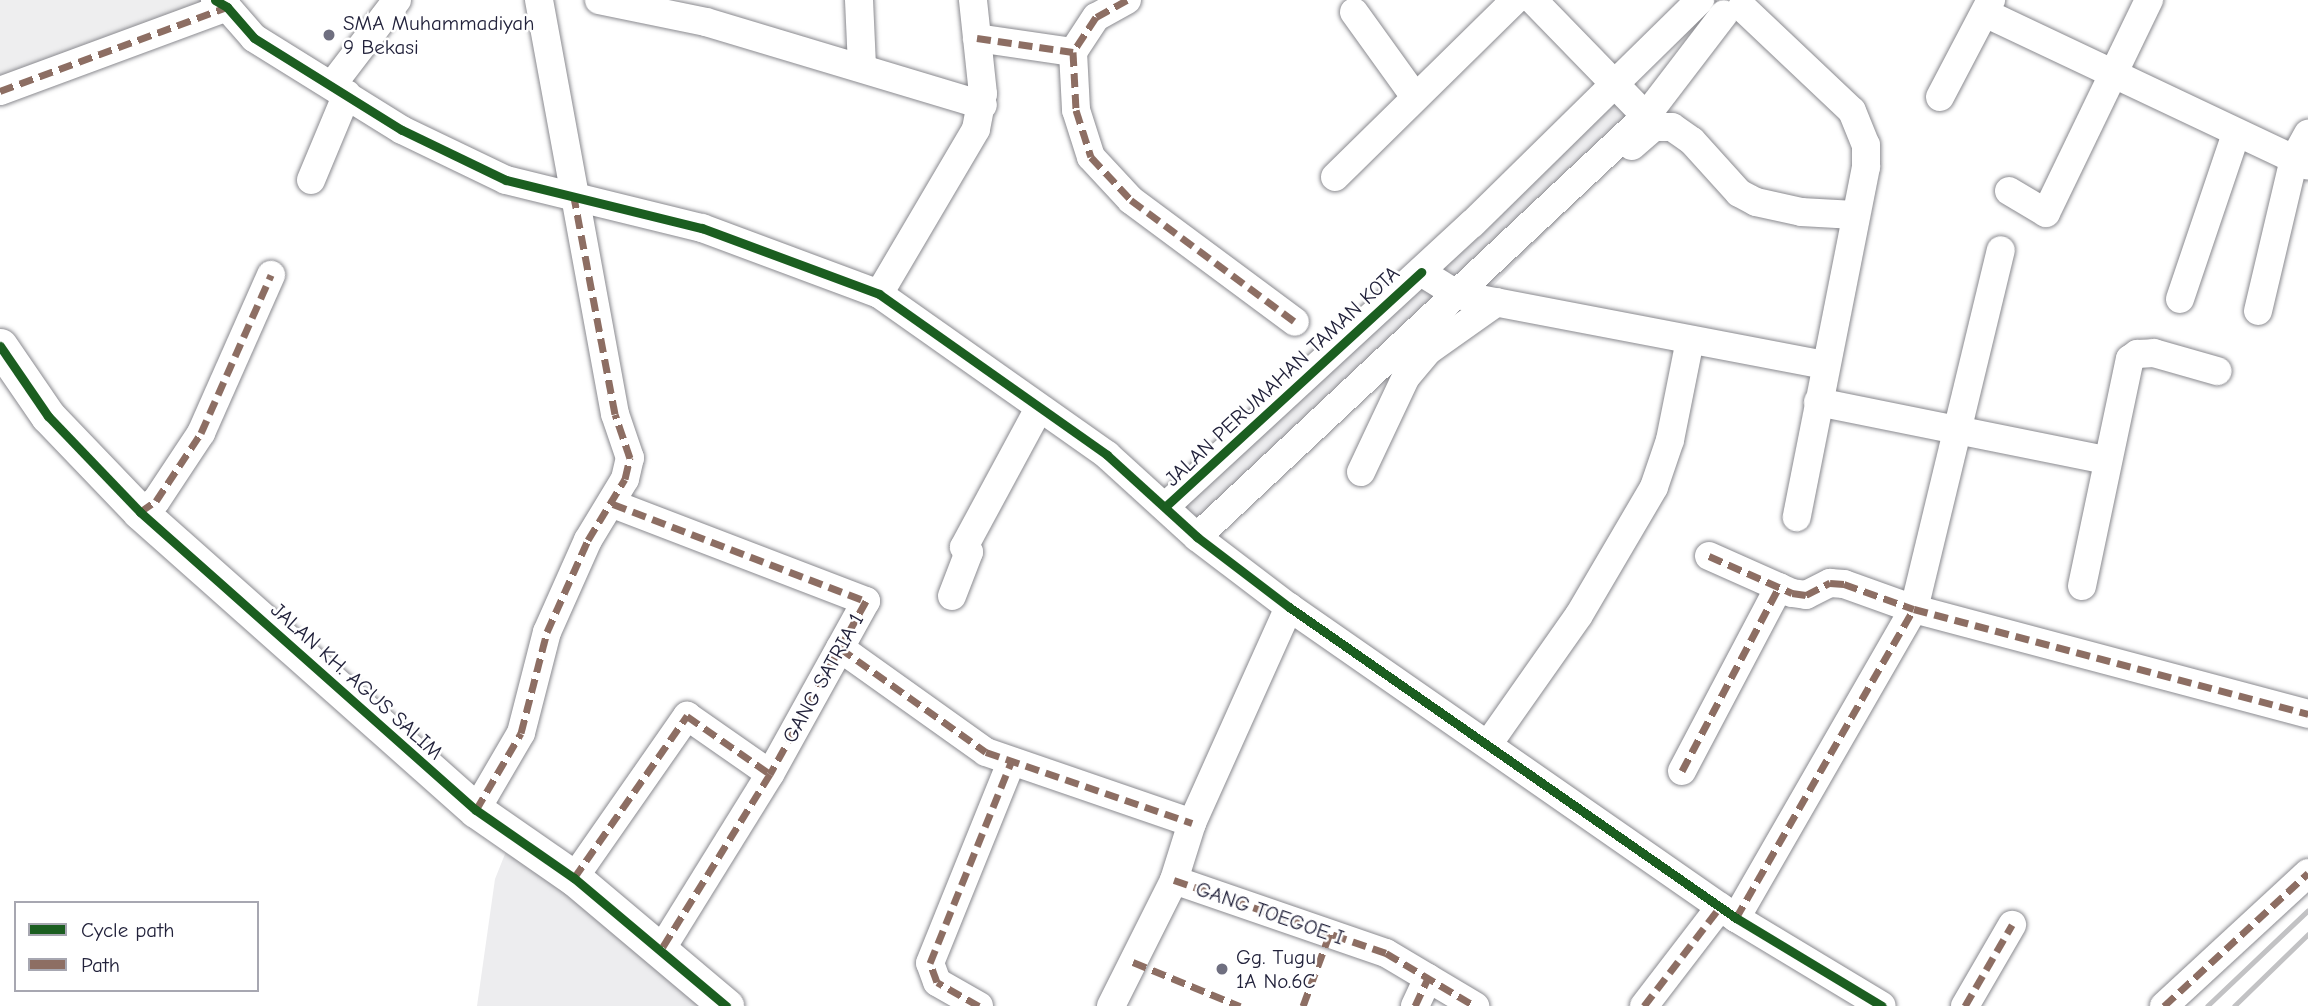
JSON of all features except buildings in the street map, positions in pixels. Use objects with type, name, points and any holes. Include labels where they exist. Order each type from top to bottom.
[{"type":"street","points":[[311,180],[340,90],[397,0]]},
{"type":"street","points":[[475,810],[521,733],[547,632],[588,540],[613,504],[629,458],[615,415],[539,0]]},
{"type":"street","points":[[599,0],[705,11],[862,66],[983,104]]},
{"type":"street","points":[[859,0],[862,66]]},
{"type":"street","points":[[879,294],[976,129],[983,104],[973,0]]},
{"type":"street","points":[[1127,0],[1096,17],[1073,52],[1073,85],[1083,137],[1104,174],[1295,322]]},
{"type":"street","points":[[1335,177],[1515,0]]},
{"type":"street","points":[[1533,0],[1646,116]]},
{"type":"street","points":[[2008,191],[2046,213],[2149,0]]},
{"type":"street","points":[[0,91],[221,3],[254,38],[402,130],[506,180],[702,228],[879,294],[1038,410],[1107,455],[1167,505],[1198,537],[1289,607],[1489,743],[1728,912],[1882,1006]]},
{"type":"street","points":[[1361,472],[1406,377],[1646,116],[1723,4],[1831,89],[1862,128],[1866,167],[1797,517]]},
{"type":"street","name":"JALAN PERUMAHAN TAMAN KOTA","points":[[1167,505],[1421,272],[1617,85],[1723,4]]},
{"type":"street","points":[[1940,97],[1988,6],[2112,73],[2236,134],[2301,162]]},
{"type":"street","points":[[1354,12],[1415,97]]},
{"type":"street","points":[[977,38],[1073,52]]},
{"type":"street","points":[[1198,537],[1294,442],[1479,298],[1654,127],[1678,130],[1731,185],[1756,202],[1801,212],[1855,215]]},
{"type":"street","points":[[2180,299],[2236,134]]},
{"type":"street","points":[[2258,311],[2308,134]]},
{"type":"street","points":[[1644,1006],[1728,912],[1913,609],[2001,250]]},
{"type":"street","points":[[1421,272],[1479,298],[1825,365]]},
{"type":"street","points":[[140,512],[156,501],[201,433],[271,275]]},
{"type":"street","points":[[1489,743],[1579,615],[1654,486],[1670,440],[1690,340]]},
{"type":"street","name":"JALAN KH. AGUS SALIM","points":[[0,346],[48,416],[140,512],[475,810],[574,878],[726,1006]]},
{"type":"street","points":[[2082,586],[2106,460],[2130,359],[2137,354],[2154,353],[2217,371]]},
{"type":"street","points":[[1818,402],[2106,460]]},
{"type":"street","points":[[952,596],[969,552],[964,547],[1038,410]]},
{"type":"street","name":"GANG SATRIA 1","points":[[613,504],[866,601],[770,774],[661,950]]},
{"type":"street","points":[[1709,556],[1779,587],[1806,595],[1830,583],[1844,584],[1913,609],[2308,714]]},
{"type":"street","points":[[1682,771],[1779,587]]},
{"type":"street","points":[[1111,1006],[1174,880],[1192,823],[1289,607]]},
{"type":"street","points":[[840,648],[986,752],[1011,763],[1192,823]]},
{"type":"street","points":[[574,878],[687,716],[770,774]]},
{"type":"street","points":[[979,1006],[937,982],[930,963],[1011,763]]},
{"type":"street","points":[[2164,1006],[2308,873]]},
{"type":"street","name":"GANG TOEGOE I","points":[[1174,880],[1386,953],[1475,1006]]},
{"type":"street","points":[[1965,1006],[2012,925]]},
{"type":"street","points":[[1415,1006],[1428,978]]},
{"type":"shaded area","points":[[0,0],[215,0],[0,91]]},
{"type":"shaded area","points":[[1617,85],[1647,131],[1482,297],[1458,295],[1197,537],[1167,505]]},
{"type":"shaded area","points":[[511,839],[722,1006],[477,1006],[495,879]]},
{"type":"railway","points":[[2207,1006],[2308,910]]},
{"type":"railway","points":[[2234,1006],[2308,934]]},
{"type":"marked path","points":[[1127,0],[1096,17],[1073,52],[1076,110],[1091,157],[1131,200],[1295,322]]},
{"type":"marked path","points":[[0,91],[227,7]]},
{"type":"marked path","points":[[977,38],[1073,52]]},
{"type":"marked path","points":[[476,810],[521,733],[547,632],[588,540],[625,479],[630,458],[615,414],[574,198]]},
{"type":"marked path","points":[[140,512],[156,501],[201,433],[271,275]]},
{"type":"marked path","points":[[613,504],[866,601],[770,774],[661,950]]},
{"type":"marked path","points":[[1709,556],[1792,593],[1806,595],[1830,583],[1844,584],[1914,609],[2308,714]]},
{"type":"marked path","points":[[1682,771],[1779,587]]},
{"type":"marked path","points":[[1736,918],[1914,609]]},
{"type":"marked path","points":[[840,648],[986,752],[1192,823]]},
{"type":"marked path","points":[[574,878],[687,716],[770,774]]},
{"type":"marked path","points":[[979,1006],[937,982],[930,963],[1011,763]]},
{"type":"marked path","points":[[2164,1006],[2308,873]]},
{"type":"marked path","points":[[1174,880],[1386,953],[1475,1006]]},
{"type":"marked path","points":[[1644,1006],[1720,907]]},
{"type":"marked path","points":[[1965,1006],[2012,925]]},
{"type":"marked path","points":[[1303,1006],[1330,933]]},
{"type":"marked path","points":[[1133,962],[1240,1006]]},
{"type":"marked path","points":[[1415,1006],[1428,978]]},
{"type":"cycle path","points":[[215,0],[227,7],[254,38],[402,130],[506,180],[702,228],[879,294],[1107,455],[1197,537],[1289,607],[1736,918],[1882,1006]]},
{"type":"cycle path","points":[[1167,505],[1421,272]]},
{"type":"cycle path","points":[[0,346],[48,416],[140,512],[476,810],[574,878],[726,1006]]},
{"type":"place","name":"SMA Muhammadiyah 9 Bekasi","points":[[329,35]]},
{"type":"place","name":"Gg. Tugu 1A No.6C","points":[[1222,969]]}]
